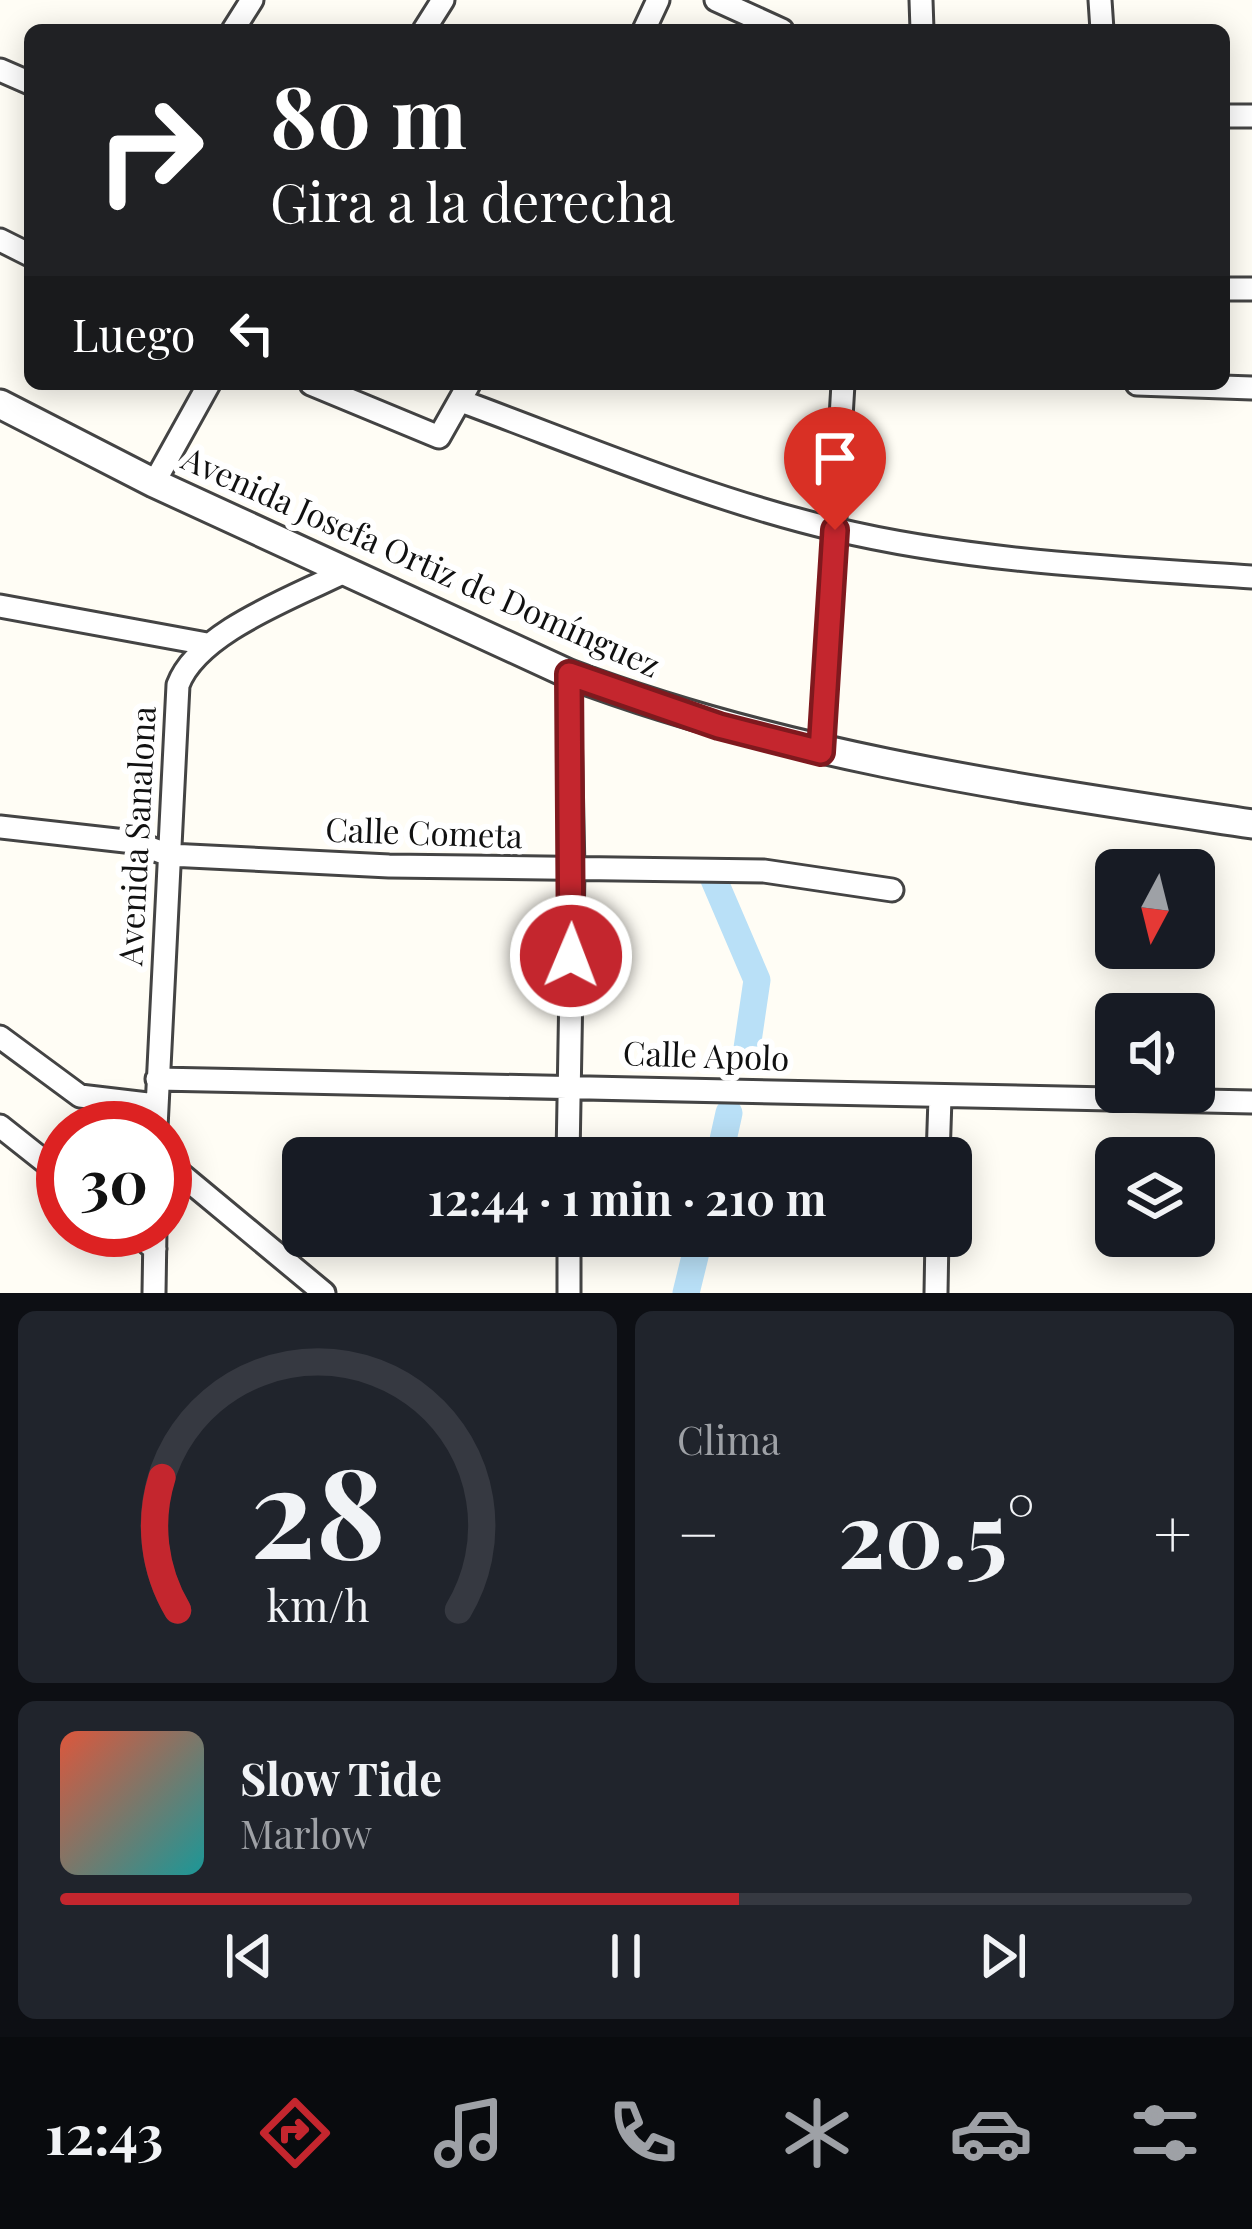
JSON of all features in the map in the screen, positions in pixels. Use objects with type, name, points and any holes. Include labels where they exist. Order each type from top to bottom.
[{"type":"street","points":[[716,0],[769,24]]},
{"type":"street","points":[[154,483],[206,390]]},
{"type":"street","points":[[325,390],[439,437],[465,392],[660,475],[835,530],[1068,564],[1252,577]]},
{"type":"street","points":[[821,752],[843,390]]},
{"type":"street","name":"Avenida Josefa Ortiz de Domínguez","points":[[0,404],[154,483],[569,674],[700,720],[821,752],[1252,824]]},
{"type":"street","points":[[0,606],[207,644],[346,571]]},
{"type":"street","name":"Avenida Sanalona","points":[[156,1101],[178,685],[187,662],[207,644]]},
{"type":"street","points":[[568,1137],[573,871],[569,674]]},
{"type":"street","name":"Calle Cometa","points":[[0,827],[134,842],[169,855],[573,871],[764,871],[892,890]]},
{"type":"street","points":[[0,1037],[80,1096],[98,1101]]},
{"type":"street","name":"Calle Apolo","points":[[157,1079],[568,1084],[940,1098],[1252,1102]]},
{"type":"street","points":[[939,1137],[940,1098]]},
{"type":"street","points":[[0,1126],[36,1155]]},
{"type":"street","points":[[192,1183],[324,1293]]},
{"type":"street","points":[[154,1293],[155,1257]]},
{"type":"street","points":[[569,1257],[569,1293]]},
{"type":"street","points":[[936,1293],[937,1257]]},
{"type":"waterway","points":[[712,875],[757,980],[746,1055]]},
{"type":"waterway","points":[[724,1137],[729,1113]]},
{"type":"waterway","points":[[686,1293],[695,1257]]},
{"type":"route","points":[[571,956],[569,674],[719,726],[821,752],[835,530]]}]
